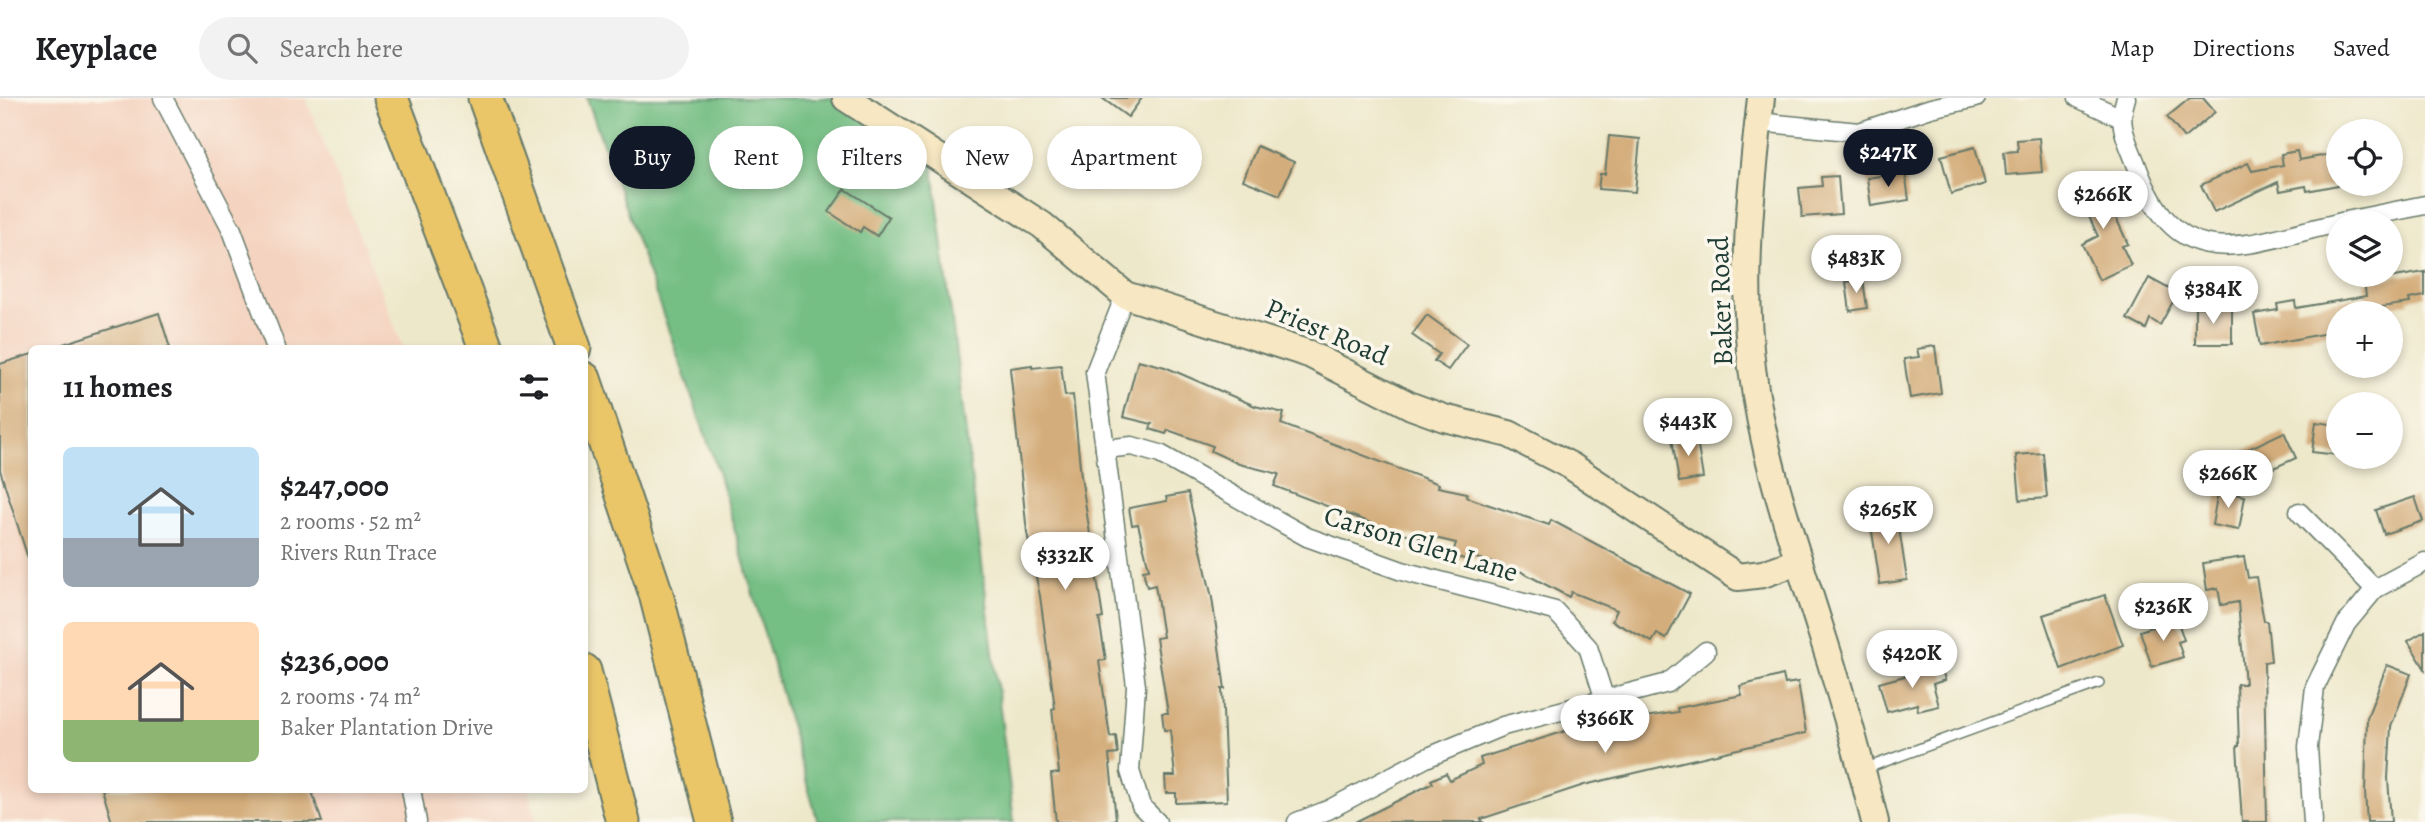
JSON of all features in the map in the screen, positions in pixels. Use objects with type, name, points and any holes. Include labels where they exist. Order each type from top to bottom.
[{"type":"highway","points":[[391,98],[485,345]]},
{"type":"highway","points":[[485,98],[573,345]]},
{"type":"highway","points":[[588,391],[656,594],[714,822]]},
{"type":"highway","points":[[588,686],[623,822]]},
{"type":"street","points":[[163,98],[232,230],[275,345]]},
{"type":"street","name":"Priest Road","points":[[846,98],[1042,225],[1125,295],[1309,354],[1410,405],[1444,418],[1509,434],[1571,466],[1738,577],[1763,574],[1799,561]]},
{"type":"street","points":[[1760,110],[1859,132],[1931,103],[1976,98]]},
{"type":"street","points":[[2078,98],[2119,117]]},
{"type":"street","points":[[2126,98],[2119,117],[2145,187],[2169,226],[2192,242],[2229,247],[2326,226]]},
{"type":"street","name":"Baker Road","points":[[1760,110],[1751,192],[1748,278],[1752,366],[1765,445],[1851,724],[1875,822]]},
{"type":"street","points":[[2401,210],[2425,205]]},
{"type":"street","points":[[1125,295],[1095,372],[1136,686],[1130,771],[1141,806],[1157,822]]},
{"type":"street","name":"Carson Glen Lane","points":[[1105,449],[1132,446],[1160,454],[1307,537],[1402,571],[1555,611],[1588,647],[1605,700]]},
{"type":"street","points":[[2299,512],[2375,589]]},
{"type":"street","points":[[2313,822],[2308,747],[2315,687],[2346,624],[2375,589],[2425,562]]},
{"type":"street","points":[[1297,822],[1328,810],[1426,758],[1503,726],[1668,683],[1706,651]]},
{"type":"street","points":[[412,793],[417,822]]},
{"type":"lane","points":[[1862,769],[2099,683]]},
{"type":"shaded area","points":[[0,98],[306,98],[402,345],[28,345],[28,793],[529,793],[537,822],[0,822]]},
{"type":"green space","points":[[587,98],[852,98],[901,126],[817,126],[817,189],[927,189],[927,141],[930,143],[1014,822],[818,822],[717,468],[619,189],[695,189],[695,126],[609,126],[609,161]]},
{"type":"building","points":[[1102,98],[1142,98],[1128,117]]},
{"type":"building","points":[[2190,98],[2203,98],[2215,112],[2184,138],[2167,117]]},
{"type":"building","points":[[1609,136],[1640,139],[1635,192],[1598,189],[1600,174],[1605,174]]},
{"type":"building","points":[[2039,138],[2042,172],[2006,175],[2004,152],[2018,151],[2017,140]]},
{"type":"building","points":[[1257,146],[1294,162],[1280,195],[1243,180]]},
{"type":"building","points":[[1975,147],[1985,184],[1951,194],[1941,156]]},
{"type":"building","points":[[2297,151],[2299,160],[2326,155],[2326,187],[2307,191],[2306,186],[2280,191],[2278,182],[2214,212],[2201,185],[2248,163],[2252,171],[2283,165],[2281,154]]},
{"type":"building","points":[[1905,172],[1909,200],[1871,206],[1867,178]]},
{"type":"building","points":[[1838,176],[1841,214],[1802,217],[1799,188],[1822,186],[1821,177]]},
{"type":"building","points":[[2097,176],[2128,244],[2122,246],[2131,265],[2099,280],[2082,244],[2098,236],[2075,186]]},
{"type":"building","points":[[845,189],[889,217],[877,236],[863,227],[860,232],[829,212]]},
{"type":"building","points":[[2425,272],[2425,296],[2409,299],[2410,303],[2403,304],[2403,301],[2337,301],[2366,296],[2365,287],[2403,287],[2403,276]]},
{"type":"building","points":[[2149,278],[2175,292],[2175,298],[2160,325],[2150,319],[2146,329],[2127,319]]},
{"type":"building","points":[[1863,279],[1867,308],[1850,311],[1846,282]]},
{"type":"building","points":[[2295,301],[2296,308],[2326,303],[2326,333],[2260,346],[2254,314],[2278,310],[2277,304]]},
{"type":"building","points":[[2195,307],[2232,307],[2232,344],[2195,344]]},
{"type":"building","points":[[159,313],[169,345],[60,345]]},
{"type":"building","points":[[1427,315],[1467,344],[1448,370],[1434,361],[1439,354],[1412,335]]},
{"type":"building","points":[[1935,346],[1941,393],[1910,398],[1904,359],[1919,357],[1917,349]]},
{"type":"building","points":[[28,355],[28,558],[0,470],[0,364]]},
{"type":"building","points":[[1138,360],[1165,367],[1255,406],[1284,413],[1281,424],[1439,484],[1438,487],[1467,493],[1466,497],[1549,525],[1551,520],[1690,594],[1666,639],[1657,634],[1652,642],[1612,621],[1617,610],[1571,592],[1569,597],[1522,572],[1470,556],[1469,560],[1452,556],[1456,543],[1422,535],[1421,538],[1379,526],[1274,486],[1279,474],[1239,464],[1211,451],[1213,446],[1168,430],[1166,434],[1150,429],[1152,424],[1123,417]]},
{"type":"building","points":[[1032,365],[1032,368],[1061,365],[1065,396],[1073,395],[1081,476],[1103,618],[1099,619],[1106,660],[1099,661],[1110,737],[1116,736],[1118,754],[1109,755],[1116,819],[1107,822],[1056,822],[1051,774],[1059,773],[1052,709],[1055,708],[1040,596],[1027,533],[1010,368]]},
{"type":"building","points":[[2316,422],[2326,423],[2326,454],[2312,452]]},
{"type":"building","points":[[2284,432],[2296,458],[2256,476],[2244,451]]},
{"type":"building","points":[[1696,434],[1703,478],[1679,482],[1672,438]]},
{"type":"building","points":[[2043,453],[2047,498],[2020,500],[2016,455]]},
{"type":"building","points":[[2218,491],[2245,496],[2239,530],[2212,525]]},
{"type":"building","points":[[1188,493],[1212,598],[1225,689],[1222,689],[1227,801],[1176,803],[1176,793],[1166,793],[1165,776],[1175,776],[1170,730],[1164,730],[1162,713],[1168,713],[1156,638],[1163,637],[1155,585],[1147,587],[1143,570],[1149,569],[1138,524],[1132,525],[1129,508],[1167,501],[1166,497]]},
{"type":"building","points":[[2415,497],[2423,521],[2384,534],[2376,510]]},
{"type":"building","points":[[1896,508],[1907,580],[1880,584],[1869,512]]},
{"type":"building","points":[[2244,557],[2248,578],[2256,577],[2264,621],[2267,621],[2271,661],[2264,662],[2267,822],[2242,822],[2237,746],[2237,684],[2245,684],[2238,602],[2221,605],[2218,588],[2207,590],[2203,563]]},
{"type":"building","points":[[2105,595],[2123,645],[2061,669],[2043,615]]},
{"type":"building","points":[[2177,619],[2184,640],[2178,642],[2183,657],[2152,667],[2140,631]]},
{"type":"building","points":[[2425,631],[2425,669],[2408,641]]},
{"type":"building","points":[[2387,665],[2411,674],[2391,727],[2388,778],[2391,822],[2367,822],[2367,718]]},
{"type":"building","points":[[1941,666],[1945,680],[1933,684],[1939,706],[1918,711],[1917,704],[1887,712],[1879,683]]},
{"type":"building","points":[[1783,675],[1785,684],[1798,682],[1806,733],[1584,785],[1481,819],[1483,822],[1355,822],[1433,783],[1431,780],[1446,773],[1450,780],[1482,765],[1480,758],[1575,728],[1615,720],[1614,716],[1630,713],[1632,719],[1678,712],[1677,708],[1742,695],[1740,686]]},
{"type":"building","points":[[103,793],[312,793],[322,822],[112,822]]}]
